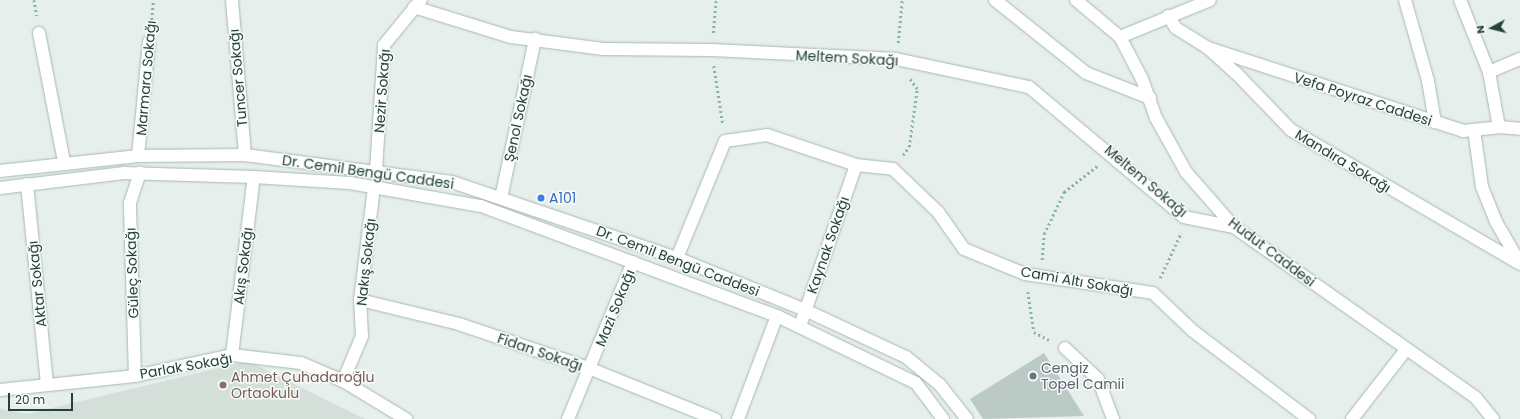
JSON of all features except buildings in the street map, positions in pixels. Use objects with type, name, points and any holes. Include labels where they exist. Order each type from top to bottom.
[{"type":"street","name":"Tuncer Sokağı","points":[[232,0],[244,156]]},
{"type":"street","points":[[995,0],[1086,73],[1150,98]]},
{"type":"street","name":"Hudut Caddesi","points":[[1076,0],[1120,37],[1150,98],[1156,118],[1186,172],[1234,227],[1405,351],[1476,398],[1493,419]]},
{"type":"street","points":[[1120,37],[1210,0]]},
{"type":"street","points":[[1405,0],[1428,81],[1435,122]]},
{"type":"street","points":[[1460,0],[1489,72],[1499,127]]},
{"type":"street","name":"Meltem Sokağı","points":[[418,3],[511,37],[603,49],[712,50],[896,59],[1029,87],[1113,154],[1184,217],[1234,227]]},
{"type":"street","name":"Nezir Sokağı","points":[[374,187],[384,45],[418,3]]},
{"type":"street","name":"Mandıra Sokağı","points":[[1168,16],[1176,28],[1208,48],[1291,130],[1520,264]]},
{"type":"street","points":[[40,32],[64,162]]},
{"type":"street","name":"Şenol Sokağı","points":[[501,198],[535,39]]},
{"type":"street","name":"Marmara Sokağı","points":[[140,173],[138,156],[149,42]]},
{"type":"street","name":"Vefa Poyraz Caddesi","points":[[1208,48],[1463,131],[1499,127],[1520,130]]},
{"type":"street","points":[[1489,72],[1520,59]]},
{"type":"street","points":[[1474,130],[1482,187],[1496,222],[1520,264]]},
{"type":"street","points":[[677,258],[726,141],[767,135],[856,165],[893,169]]},
{"type":"street","name":"Dr. Cemil Bengü Caddesi","points":[[0,171],[64,162],[138,156],[244,156],[376,170],[452,182],[677,258],[805,310],[906,357],[940,386],[967,419]]},
{"type":"street","name":"Kaynak Sokağı","points":[[800,326],[856,165]]},
{"type":"street","name":"Cami Altı Sokağı","points":[[893,169],[938,212],[964,249],[1025,274],[1153,293],[1193,332],[1309,419]]},
{"type":"street","name":"Dr. Cemil Bengü Caddesi","points":[[0,188],[140,173],[254,177],[374,187],[481,206],[777,316],[800,326],[916,383],[943,419]]},
{"type":"street","name":"Güleç Sokağı","points":[[135,376],[130,203],[140,173]]},
{"type":"street","name":"Akış Sokağı","points":[[232,355],[254,177]]},
{"type":"street","name":"Aktar Sokağı","points":[[27,184],[47,385]]},
{"type":"street","name":"Nakış Sokağı","points":[[343,381],[362,336],[360,300],[374,187]]},
{"type":"street","name":"Mazi Sokağı","points":[[568,419],[591,369],[633,262]]},
{"type":"street","name":"Fidan Sokağı","points":[[360,300],[459,324],[591,369],[715,419]]},
{"type":"street","points":[[738,419],[777,316]]},
{"type":"street","points":[[1065,348],[1098,379],[1113,419]]},
{"type":"street","points":[[1352,419],[1405,351]]},
{"type":"street","name":"Parlak Sokağı","points":[[0,390],[135,376],[232,355],[301,363],[343,381],[406,419]]},
{"type":"path","name":"Marmara Sokağı","points":[[149,42],[153,0]]},
{"type":"path","points":[[716,0],[712,50],[726,141]]},
{"type":"path","points":[[893,169],[909,147],[917,89],[896,59],[902,0]]},
{"type":"path","points":[[1040,277],[1044,234],[1064,192],[1113,154]]},
{"type":"path","points":[[1153,293],[1179,238],[1184,217]]},
{"type":"path","points":[[1025,274],[1034,332],[1065,348]]},
{"type":"shaded area","name":"Ahmet Çuhadaroğlu Ortaokulu","points":[[248,361],[365,419],[0,419],[0,409],[27,414]]},
{"type":"place","name":"A101","points":[[541,198]]},
{"type":"place","name":"Cengiz Topel Camii","points":[[1033,376]]},
{"type":"place","name":"Ahmet Çuhadaroğlu Ortaokulu","points":[[223,385]]}]
